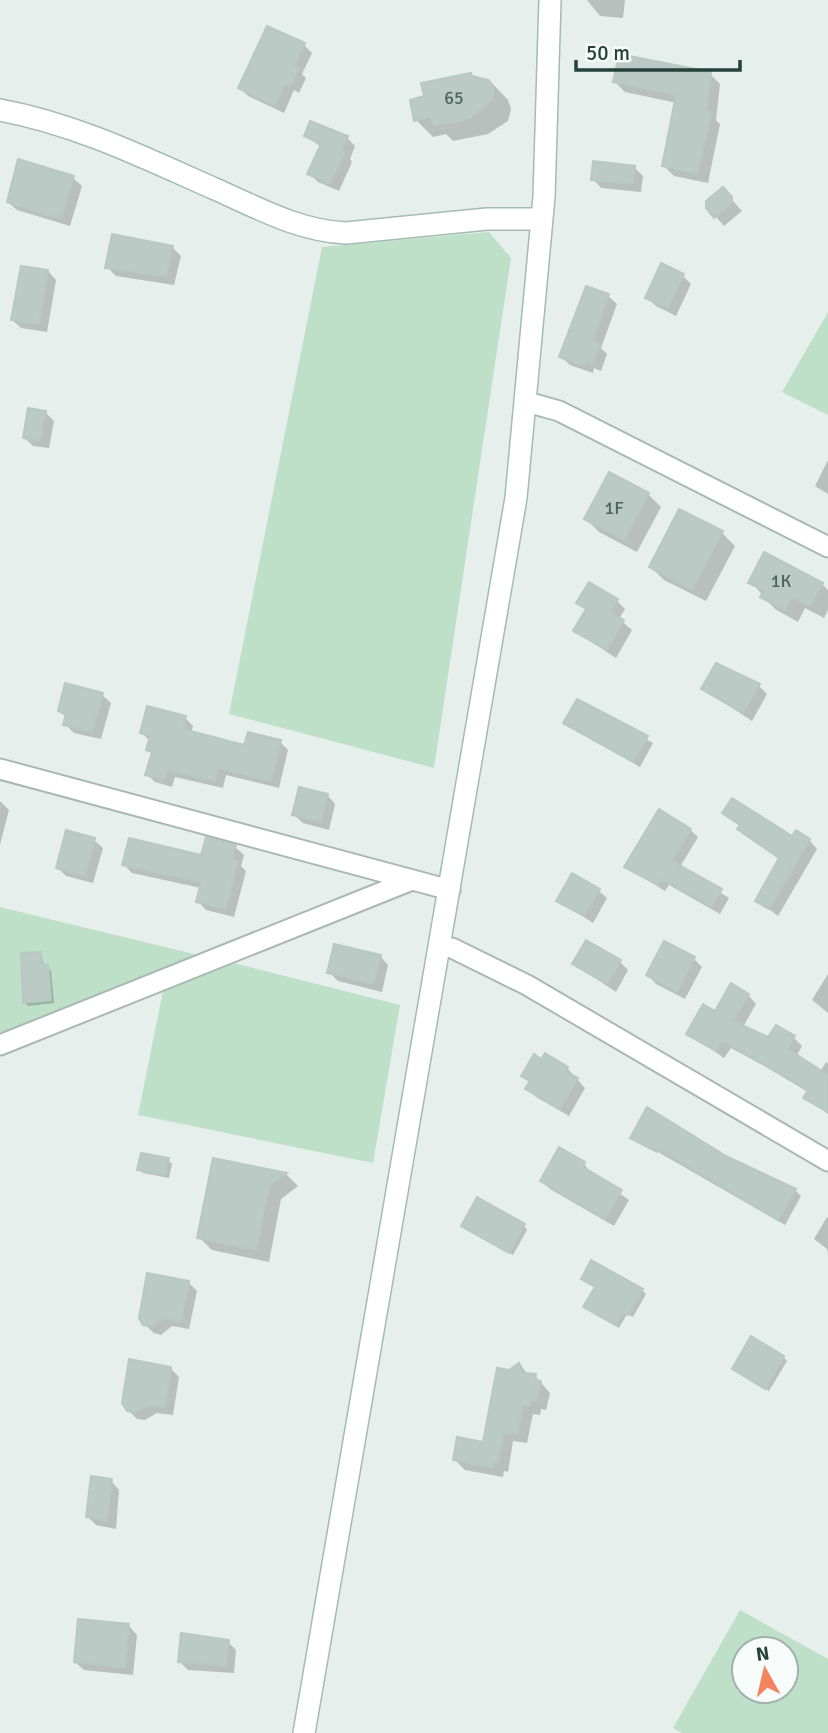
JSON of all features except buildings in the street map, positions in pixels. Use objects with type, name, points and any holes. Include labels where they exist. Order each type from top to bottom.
[{"type":"main road","points":[[304,1733],[516,498],[542,219],[550,0]]},
{"type":"main road","points":[[0,110],[82,131],[282,219],[323,232],[346,233],[487,219],[542,219]]},
{"type":"street","points":[[527,402],[559,411],[828,547]]},
{"type":"street","points":[[0,769],[450,890]]},
{"type":"street","points":[[0,1045],[412,880]]},
{"type":"street","points":[[440,946],[452,948],[527,985],[828,1161]]},
{"type":"green space","points":[[489,232],[511,258],[434,768],[229,714],[322,247]]},
{"type":"green space","points":[[828,312],[828,415],[782,392]]},
{"type":"green space","points":[[0,907],[198,955],[0,1033]]},
{"type":"green space","points":[[233,963],[400,1005],[373,1163],[138,1115],[163,991]]},
{"type":"green space","points":[[740,1610],[785,1635],[730,1635],[730,1705],[800,1705],[800,1643],[828,1659],[828,1733],[682,1733],[673,1728]]}]
